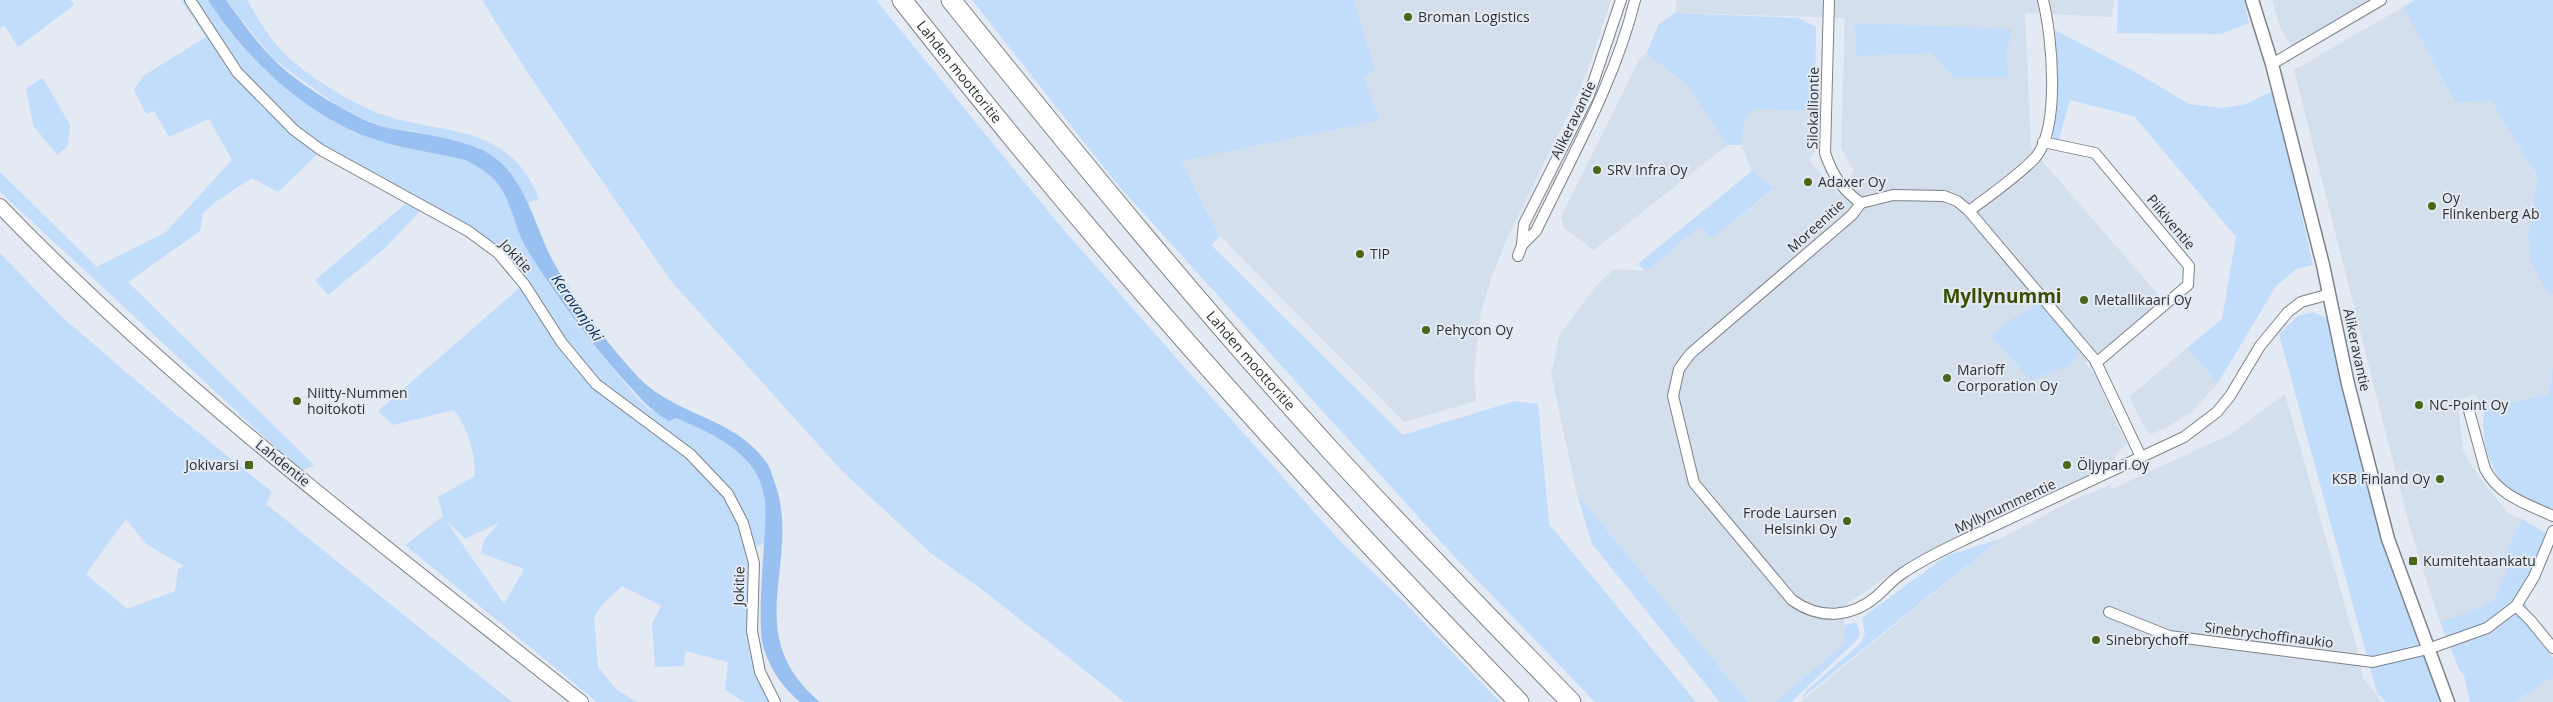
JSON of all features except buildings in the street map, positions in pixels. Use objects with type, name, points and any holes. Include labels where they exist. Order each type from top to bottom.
[{"type":"highway","name":"Lahden moottoritie","points":[[902,0],[1076,213],[1240,404],[1411,591],[1519,702]]},
{"type":"highway","name":"Lahden moottoritie","points":[[951,0],[1108,194],[1270,381],[1373,496],[1571,702]]},
{"type":"main road","name":"Lahdentie","points":[[0,206],[47,255],[180,378],[581,702]]},
{"type":"street","name":"Jokitie","points":[[190,0],[237,72],[294,130],[322,150],[468,231],[498,253],[524,284],[562,343],[596,384],[690,454],[728,494],[743,523],[754,563],[752,631],[760,672],[775,702]]},
{"type":"street","name":"Alikeravantie","points":[[1518,256],[1522,245],[1524,224],[1589,95],[1621,0]]},
{"type":"street","name":"Alikeravantie","points":[[1522,245],[1536,231],[1605,88],[1623,43],[1635,0]]},
{"type":"street","name":"Silokalliontie","points":[[1829,0],[1825,153],[1832,174],[1851,196],[1861,203]]},
{"type":"street","points":[[1968,210],[2035,157],[2043,142],[2048,125],[2052,65],[2043,0]]},
{"type":"street","name":"Alikeravantie","points":[[2252,0],[2272,64],[2330,294],[2348,384],[2388,539],[2448,702]]},
{"type":"street","points":[[2272,64],[2381,0]]},
{"type":"street","name":"Piikiventie","points":[[2043,142],[2095,153],[2189,266],[2188,285],[2096,363]]},
{"type":"street","name":"Moreenitie","points":[[1694,483],[1673,396],[1679,369],[1705,339],[1852,215],[1861,203],[1893,195],[1944,196],[1957,201],[1968,210],[2096,363],[2141,457]]},
{"type":"street","name":"Myllynummentie","points":[[1694,483],[1792,600],[1804,609],[1833,615],[1855,610],[1865,605],[1901,574],[1937,552],[2184,437],[2201,426],[2230,396],[2260,346],[2288,312],[2301,302],[2330,294]]},
{"type":"street","points":[[2468,407],[2484,470],[2489,478],[2511,497],[2553,516]]},
{"type":"street","points":[[2428,649],[2487,628],[2516,606],[2534,577],[2553,531]]},
{"type":"street","points":[[2516,606],[2531,620],[2553,648]]},
{"type":"street","name":"Sinebrychoffinaukio","points":[[2109,612],[2169,636],[2373,662],[2428,649]]},
{"type":"shaded area","points":[[0,0],[71,0],[74,5],[18,47],[5,26],[0,28]]},
{"type":"shaded area","points":[[181,0],[208,0],[223,22],[258,63],[321,114],[344,127],[380,141],[465,160],[494,178],[508,200],[521,238],[557,297],[588,339],[636,397],[657,413],[690,423],[718,437],[731,446],[752,467],[760,480],[765,494],[767,513],[764,543],[751,550],[752,631],[760,672],[775,702],[744,702],[725,690],[728,662],[685,651],[684,666],[655,667],[652,624],[661,606],[622,586],[603,604],[594,617],[598,667],[616,689],[637,702],[597,702],[405,545],[443,516],[438,497],[475,476],[474,458],[464,426],[454,410],[393,425],[378,411],[524,284],[498,253],[425,206],[384,249],[328,295],[315,280],[404,205],[424,206],[322,150],[278,192],[252,178],[218,200],[203,213],[200,231],[128,282],[314,465],[301,471],[0,192],[0,172],[97,267],[166,232],[232,160],[209,119],[169,137],[154,111],[146,114],[134,90],[143,76],[206,37]],"holes":[[[445,519],[465,539],[499,523],[484,540],[481,553],[524,569],[504,604]]]},
{"type":"shaded area","points":[[226,0],[247,0],[267,32],[283,52],[317,80],[366,108],[391,117],[487,141],[507,154],[525,172],[539,199],[528,203],[517,183],[494,157],[413,131],[386,128],[346,112],[273,59]]},
{"type":"shaded area","points":[[482,0],[876,0],[1057,222],[1177,359],[1340,541],[1401,599],[1500,702],[1125,702],[984,591],[932,554],[842,471],[671,281],[529,75]]},
{"type":"shaded area","points":[[972,0],[1354,0],[1375,70],[1363,77],[1380,120],[1182,161],[1220,236],[1211,245],[1403,435],[1515,401],[1538,404],[1549,524],[1696,702],[1595,702],[1452,554],[1117,184]]},
{"type":"shaded area","points":[[1354,0],[1611,0],[1590,64],[1576,98],[1506,241],[1492,276],[1481,311],[1474,374],[1476,401],[1404,422],[1220,236],[1182,161],[1194,159],[1375,70]]},
{"type":"shaded area","points":[[1676,0],[2114,0],[2112,17],[2025,13],[2031,148],[2163,300],[2085,363],[2095,375],[2127,445],[2117,452],[2114,463],[1914,558],[1841,608],[1846,634],[1844,644],[1775,702],[1748,702],[1577,494],[1551,374],[1560,334],[1595,287],[1614,269],[1646,271],[1701,226],[1712,239],[1774,189],[1752,171],[1741,145],[1746,115],[1758,109],[1818,112],[1816,150],[1809,160],[1839,195],[1854,171],[1841,148],[1845,18],[1676,13]]},
{"type":"shaded area","points":[[2118,0],[2244,0],[2249,23],[2221,34],[2117,33]]},
{"type":"shaded area","points":[[2272,0],[2375,0],[2293,48],[2280,28]]},
{"type":"shaded area","points":[[2415,0],[2553,0],[2553,295],[2545,289],[2530,260],[2528,233],[2538,178],[2491,100],[2456,103],[2403,7]]},
{"type":"shaded area","points":[[2403,7],[2456,103],[2491,99],[2538,179],[2528,233],[2530,260],[2545,289],[2553,295],[2553,365],[2549,394],[2484,409],[2475,394],[2462,399],[2459,414],[2463,451],[2479,477],[2509,514],[2522,519],[2502,559],[2509,565],[2495,598],[2484,606],[2440,622],[2411,532],[2294,70]]},
{"type":"shaded area","points":[[1675,13],[1799,18],[1816,27],[1815,111],[1758,109],[1746,115],[1741,145],[1728,145],[1686,84],[1646,54],[1659,24]]},
{"type":"shaded area","points":[[1855,23],[2012,29],[2006,57],[2009,77],[1953,77],[1932,53],[1856,56]]},
{"type":"shaded area","points":[[2055,30],[2137,73],[2189,104],[2222,108],[2246,104],[2273,91],[2313,265],[2296,269],[2276,286],[2218,383],[2187,348],[2222,319],[2236,237],[2134,116],[2070,100],[2058,142],[2053,137],[2057,77]]},
{"type":"shaded area","points":[[1646,54],[1686,84],[1728,145],[1594,250],[1564,228],[1561,217],[1640,58]]},
{"type":"shaded area","points":[[43,78],[70,125],[68,146],[57,155],[33,125],[26,88]]},
{"type":"shaded area","points":[[1752,171],[1774,188],[1712,239],[1701,226],[1646,271],[1638,264]]},
{"type":"shaded area","points":[[0,253],[63,318],[168,408],[272,492],[266,504],[512,702],[0,702]],"holes":[[[126,519],[146,544],[184,566],[178,570],[175,591],[127,609],[86,574]]]},
{"type":"shaded area","points":[[2039,304],[2077,347],[2078,355],[2068,366],[2031,380],[1991,336],[2012,319]]},
{"type":"shaded area","points":[[2313,312],[2328,319],[2343,388],[2450,702],[2386,702],[2377,693],[2279,334],[2298,316]]},
{"type":"shaded area","points":[[2187,348],[2218,383],[2193,411],[2166,428],[2151,434],[2146,430],[2129,397]]},
{"type":"shaded area","points":[[2553,365],[2553,511],[2526,500],[2511,491],[2503,483],[2488,453],[2483,431],[2483,420],[2484,409],[2549,394]]},
{"type":"shaded area","points":[[2285,394],[2357,648],[2363,678],[2382,702],[1800,702],[2000,539],[2073,500],[2110,485],[2112,489],[2231,434]]},
{"type":"shaded area","points":[[1577,494],[1748,702],[1720,702],[1592,544]]},
{"type":"shaded area","points":[[2522,519],[2551,536],[2523,595],[2528,610],[2537,622],[2529,627],[2553,658],[2553,677],[2514,702],[2470,702],[2464,676],[2459,669],[2440,622],[2484,606],[2495,598],[2509,565],[2502,559]]},
{"type":"shaded area","points":[[2000,539],[1802,698],[1806,691],[1861,643],[1865,633],[1862,618],[1946,556]]},
{"type":"shaded area","points":[[1856,622],[1860,633],[1857,640],[1791,702],[1775,702],[1844,644],[1845,625]]},
{"type":"shaded area","points":[[2553,677],[2553,702],[2514,702],[2535,688]]},
{"type":"water","name":"Keravanjoki","points":[[208,0],[226,0],[273,59],[296,79],[344,110],[375,124],[458,142],[484,151],[494,157],[506,168],[523,193],[548,251],[564,280],[594,324],[627,365],[654,391],[670,401],[722,426],[754,448],[770,468],[782,515],[777,625],[782,651],[796,676],[820,702],[800,702],[794,697],[774,671],[764,649],[761,613],[765,504],[761,485],[752,467],[736,450],[707,432],[676,418],[669,421],[661,416],[622,378],[550,286],[521,239],[508,200],[494,179],[482,169],[465,160],[380,141],[345,127],[321,114],[299,99],[258,62],[239,42]]},
{"type":"place","name":"Broman Logistics","points":[[1408,17]]},
{"type":"place","name":"SRV Infra Oy","points":[[1597,170]]},
{"type":"place","name":"Adaxer Oy","points":[[1808,182]]},
{"type":"place","name":"Oy Flinkenberg Ab","points":[[2432,206]]},
{"type":"place","name":"TIP","points":[[1360,254]]},
{"type":"place","name":"Metallikaari Oy","points":[[2084,300]]},
{"type":"place","name":"Pehycon Oy","points":[[1426,330]]},
{"type":"place","name":"Marioff Corporation Oy","points":[[1947,378]]},
{"type":"place","name":"Niitty-Nummen hoitokoti","points":[[297,401]]},
{"type":"place","name":"NC-Point Oy","points":[[2419,405]]},
{"type":"place","name":"Jokivarsi","points":[[249,465]]},
{"type":"place","name":"Öljypari Oy","points":[[2067,465]]},
{"type":"place","name":"KSB Finland Oy","points":[[2440,479]]},
{"type":"place","name":"Frode Laursen Helsinki Oy","points":[[1847,521]]},
{"type":"place","name":"Kumitehtaankatu","points":[[2413,561]]},
{"type":"place","name":"Sinebrychoff","points":[[2096,640]]},
{"type":"district","name":"Myllynummi","points":[[2002,296]]}]
